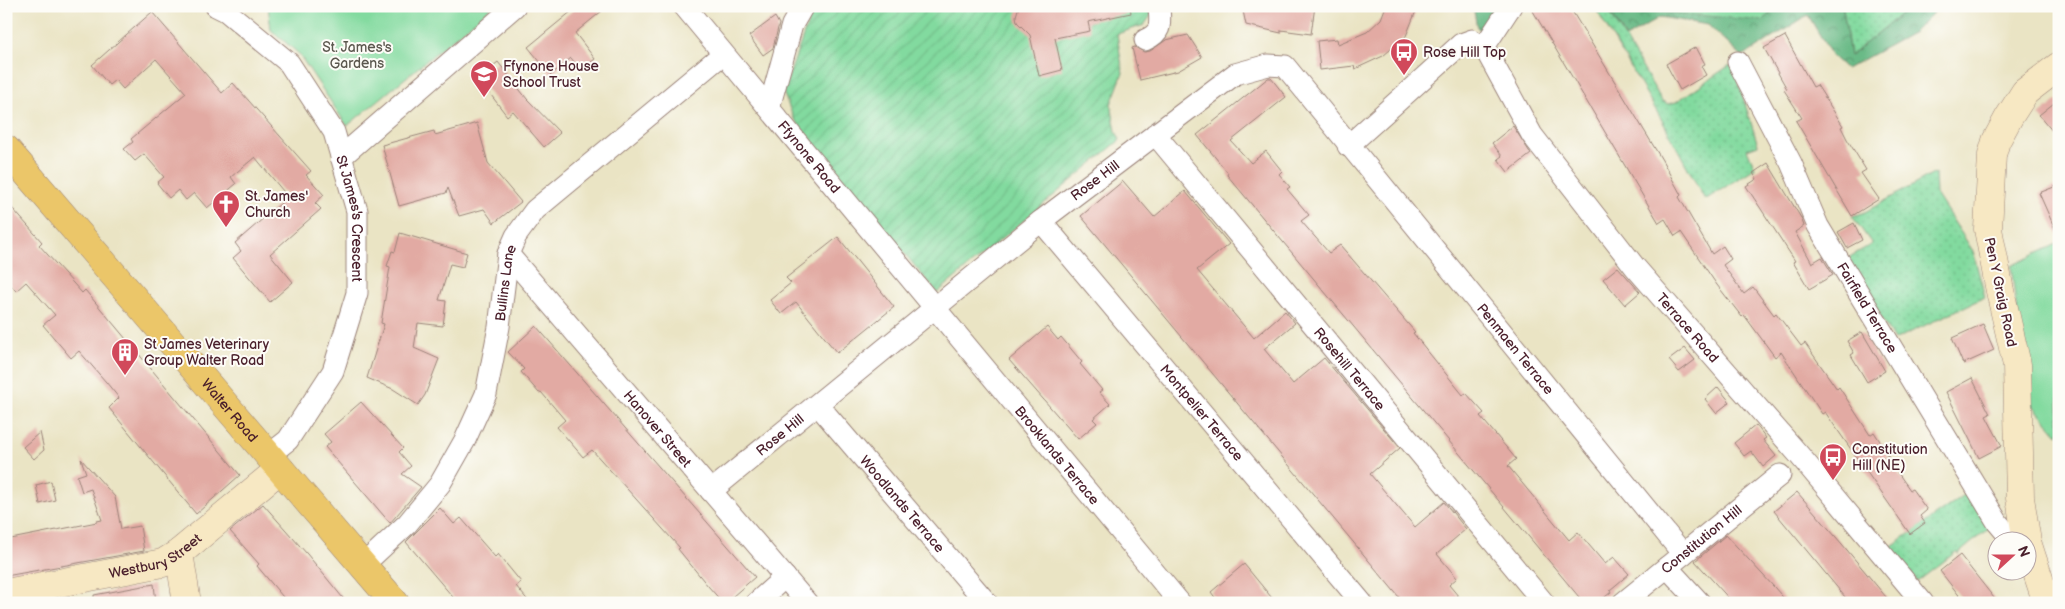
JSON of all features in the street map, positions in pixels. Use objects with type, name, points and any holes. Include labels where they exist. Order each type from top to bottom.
[{"type":"main road","name":"Walter Road","points":[[6,149],[395,603]]},
{"type":"street","points":[[341,157],[515,6]]},
{"type":"street","points":[[769,108],[792,25],[803,6]]},
{"type":"street","points":[[1145,40],[1155,35],[1160,26],[1158,6]]},
{"type":"street","points":[[1348,146],[1462,44],[1478,44],[1511,6]]},
{"type":"street","name":"St James's Crescent","points":[[224,8],[289,64],[334,132],[357,211],[357,293],[333,371],[274,462]]},
{"type":"street","name":"Ffynone Road","points":[[690,8],[723,54],[935,308]]},
{"type":"street","name":"Terrace Road","points":[[1478,44],[1532,135],[1635,267],[1800,456],[1923,603]]},
{"type":"street","name":"Bullins Lane","points":[[363,565],[407,524],[440,484],[465,440],[486,394],[499,327],[508,254],[516,236],[535,210],[723,54]]},
{"type":"street","name":"Fairfield Terrace","points":[[1738,62],[1790,163],[1818,226],[1998,523],[2006,532]]},
{"type":"street","name":"Rose Hill","points":[[712,491],[1042,222],[1235,74],[1268,65],[1285,66],[1348,146]]},
{"type":"street","name":"Pen Y Graig Road","points":[[2026,532],[2020,498],[2017,366],[1988,229],[1992,156],[1996,141],[2025,92],[2059,66]]},
{"type":"street","name":"Rosehill Terrace","points":[[1155,134],[1544,603]]},
{"type":"street","name":"Penmaen Terrace","points":[[1348,146],[1675,560],[1700,603]]},
{"type":"street","name":"Montpelier Terrace","points":[[1042,222],[1362,603]]},
{"type":"street","name":"Hanover Street","points":[[508,254],[807,603]]},
{"type":"street","name":"Brooklands Terrace","points":[[935,308],[1180,603]]},
{"type":"street","name":"Woodlands Terrace","points":[[818,405],[987,603]]},
{"type":"street","name":"Westbury Street","points":[[6,593],[163,563],[179,553],[274,462]]},
{"type":"street","name":"Constitution Hill","points":[[1623,603],[1780,474]]},
{"type":"street","points":[[179,553],[187,603]]},
{"type":"street","name":"Pen Y Graig Road","points":[[2038,576],[2048,603]]},
{"type":"street","points":[[756,603],[785,577]]},
{"type":"green space","name":"St. James's Gardens","points":[[268,6],[493,6],[347,126],[299,54],[271,30]]},
{"type":"green space","points":[[816,6],[1151,6],[1152,14],[1144,25],[1117,34],[1123,73],[1111,104],[1116,131],[1120,140],[937,293],[794,119],[783,92],[811,14]]},
{"type":"green space","points":[[1473,6],[1502,6],[1485,34],[1477,27]]},
{"type":"green space","points":[[1594,6],[1606,6],[1662,101],[1668,104],[1676,102],[1730,65],[1735,72],[1758,145],[1747,149],[1755,168],[1705,200],[1663,122]]},
{"type":"green space","points":[[1606,6],[1845,6],[1843,9],[1850,56],[1911,6],[1940,6],[1914,32],[1846,69],[1832,56],[1808,15],[1742,57],[1708,25],[1660,17],[1626,38]]},
{"type":"green space","points":[[1642,6],[1776,6],[1763,21],[1652,11]]},
{"type":"green space","points":[[1845,6],[1911,6],[1850,56],[1843,9]]},
{"type":"green space","points":[[1935,173],[1936,194],[1973,251],[1985,297],[1894,340],[1846,259],[1872,244],[1852,216],[1863,213]]},
{"type":"green space","points":[[2059,243],[2059,435],[2028,400],[2011,266]]},
{"type":"green space","points":[[1967,493],[1989,528],[1958,554],[1956,552],[1917,582],[1889,548]]},
{"type":"building","points":[[578,6],[608,6],[575,33],[595,59],[581,70],[571,58],[551,75],[528,47]]},
{"type":"building","points":[[1019,6],[1130,6],[1131,13],[1088,22],[1090,31],[1055,38],[1062,70],[1039,76],[1030,35],[1017,22],[1016,16]]},
{"type":"building","points":[[1242,6],[1315,6],[1311,34],[1281,30],[1281,33],[1246,25]]},
{"type":"building","points":[[1386,6],[1418,6],[1406,36],[1383,56],[1355,69],[1354,66],[1320,70],[1317,41],[1337,39],[1338,44],[1367,32],[1381,19]]},
{"type":"building","points":[[1530,6],[1569,6],[1662,160],[1681,195],[1679,197],[1712,254],[1723,246],[1731,259],[1723,265],[1744,294],[1753,287],[1801,346],[1805,343],[1837,389],[1839,387],[1870,435],[1874,432],[1889,455],[1886,456],[1927,510],[1920,516],[1925,523],[1910,534],[1825,412],[1822,414],[1781,352],[1775,357],[1744,315],[1742,317],[1717,285],[1681,232],[1675,236],[1665,219],[1659,223]]},
{"type":"building","points":[[152,12],[222,93],[233,83],[311,171],[306,175],[324,195],[315,203],[321,209],[270,254],[293,282],[270,302],[233,258],[241,251],[235,243],[288,197],[255,157],[231,177],[236,184],[207,208],[194,193],[186,200],[178,190],[169,198],[157,183],[164,177],[144,154],[135,161],[124,149],[133,142],[131,139],[186,93],[156,59],[123,89],[115,80],[109,85],[92,65]]},
{"type":"building","points":[[775,17],[779,24],[773,48],[763,55],[749,36]]},
{"type":"building","points":[[1188,35],[1202,57],[1178,71],[1140,80],[1132,48],[1135,47],[1144,52],[1150,51],[1166,40]]},
{"type":"building","points":[[1785,36],[1813,87],[1817,85],[1843,126],[1841,127],[1847,139],[1866,170],[1861,173],[1879,199],[1852,216],[1796,121],[1802,118],[1784,90],[1787,89],[1764,48]]},
{"type":"building","points":[[1696,47],[1705,64],[1701,66],[1706,75],[1680,90],[1666,64]]},
{"type":"building","points":[[498,62],[527,99],[560,133],[544,147],[513,111],[507,116],[478,78]]},
{"type":"building","points":[[1268,78],[1271,78],[1286,97],[1231,141],[1251,163],[1266,151],[1282,171],[1279,174],[1290,187],[1287,189],[1309,215],[1301,221],[1329,253],[1340,245],[1415,332],[1413,333],[1463,395],[1466,393],[1484,413],[1480,416],[1516,459],[1508,466],[1569,540],[1578,532],[1605,564],[1614,557],[1629,574],[1598,603],[1584,603],[1227,175],[1228,173],[1197,135]]},
{"type":"building","points":[[2059,99],[2059,139],[2039,115]]},
{"type":"building","points":[[477,123],[488,163],[521,202],[494,223],[484,209],[459,216],[448,188],[446,193],[399,206],[382,145],[434,131],[435,135]]},
{"type":"building","points":[[1513,126],[1531,154],[1508,172],[1498,159],[1502,156],[1492,143]]},
{"type":"building","points":[[1768,163],[1801,218],[1804,226],[1795,232],[1812,263],[1822,257],[1833,275],[1809,289],[1793,262],[1795,261],[1746,186],[1757,179],[1753,173]]},
{"type":"building","points":[[1123,181],[1154,217],[1185,191],[1229,244],[1197,270],[1254,338],[1285,311],[1295,323],[1264,349],[1293,384],[1324,358],[1400,448],[1370,474],[1415,527],[1444,502],[1466,529],[1437,554],[1457,578],[1449,585],[1464,603],[1404,603],[1081,216]]},
{"type":"building","points":[[2059,185],[2059,238],[2039,193]]},
{"type":"building","points":[[6,201],[42,242],[39,245],[82,293],[85,290],[240,475],[196,514],[109,408],[119,398],[79,351],[71,358],[43,325],[55,315],[26,282],[16,291],[6,280]]},
{"type":"building","points":[[1854,223],[1862,240],[1847,248],[1838,232]]},
{"type":"building","points":[[400,233],[467,253],[463,267],[450,264],[439,300],[446,301],[443,326],[418,323],[414,348],[439,359],[425,395],[418,405],[393,389],[367,378],[384,324],[381,323],[390,267],[387,266],[392,251],[395,252]]},
{"type":"building","points":[[838,237],[894,307],[837,353],[796,302],[781,314],[770,300],[791,283],[786,278]]},
{"type":"building","points":[[1618,267],[1640,292],[1625,305],[1603,279]]},
{"type":"building","points":[[1983,324],[1994,350],[1963,364],[1952,338]]},
{"type":"building","points":[[536,326],[755,577],[725,603],[708,586],[678,549],[680,548],[592,450],[583,457],[557,427],[565,420],[521,372],[524,369],[508,352]]},
{"type":"building","points":[[1047,327],[1058,340],[1061,337],[1082,362],[1080,364],[1102,390],[1099,392],[1110,404],[1093,419],[1097,423],[1078,439],[1009,360]]},
{"type":"building","points":[[1862,332],[1885,371],[1867,382],[1851,355],[1854,353],[1847,341]]},
{"type":"building","points":[[1685,348],[1695,360],[1679,372],[1669,360]]},
{"type":"building","points":[[1972,378],[1990,414],[1986,416],[2002,446],[1979,458],[1946,392]]},
{"type":"building","points":[[1718,387],[1730,402],[1716,413],[1705,399]]},
{"type":"building","points":[[361,402],[403,448],[399,452],[411,466],[402,474],[421,487],[390,523],[325,447],[331,442],[324,434]]},
{"type":"building","points":[[1756,425],[1766,438],[1763,440],[1776,456],[1763,467],[1751,451],[1744,456],[1734,443]]},
{"type":"building","points":[[40,432],[44,450],[34,459],[23,447]]},
{"type":"building","points":[[81,459],[115,497],[121,529],[140,526],[144,551],[6,576],[6,540],[102,520],[91,489],[82,492],[77,476],[86,473]]},
{"type":"building","points":[[51,481],[55,500],[40,504],[36,485]]},
{"type":"building","points":[[1797,492],[1891,603],[1850,603],[1774,511]]},
{"type":"building","points":[[263,504],[347,603],[288,603],[257,566],[259,564],[230,531]]},
{"type":"building","points":[[440,508],[454,524],[461,518],[495,557],[498,554],[521,582],[516,586],[530,603],[458,603],[406,542]]},
{"type":"building","points":[[1726,535],[1788,603],[1733,603],[1695,561]]},
{"type":"building","points":[[1960,555],[1998,603],[1965,603],[1940,571]]},
{"type":"building","points":[[1244,564],[1276,603],[1219,603],[1211,592]]},
{"type":"building","points":[[154,584],[156,603],[94,603],[94,595]]},
{"type":"place","name":"Rose Hill Top","points":[[1404,76]]},
{"type":"place","name":"Ffynone House School Trust","points":[[484,98]]},
{"type":"place","name":"St. James' Church","points":[[226,228]]},
{"type":"place","name":"St James Veterinary Group Walter Road","points":[[125,376]]},
{"type":"place","name":"Constitution Hill (NE)","points":[[1833,481]]}]
